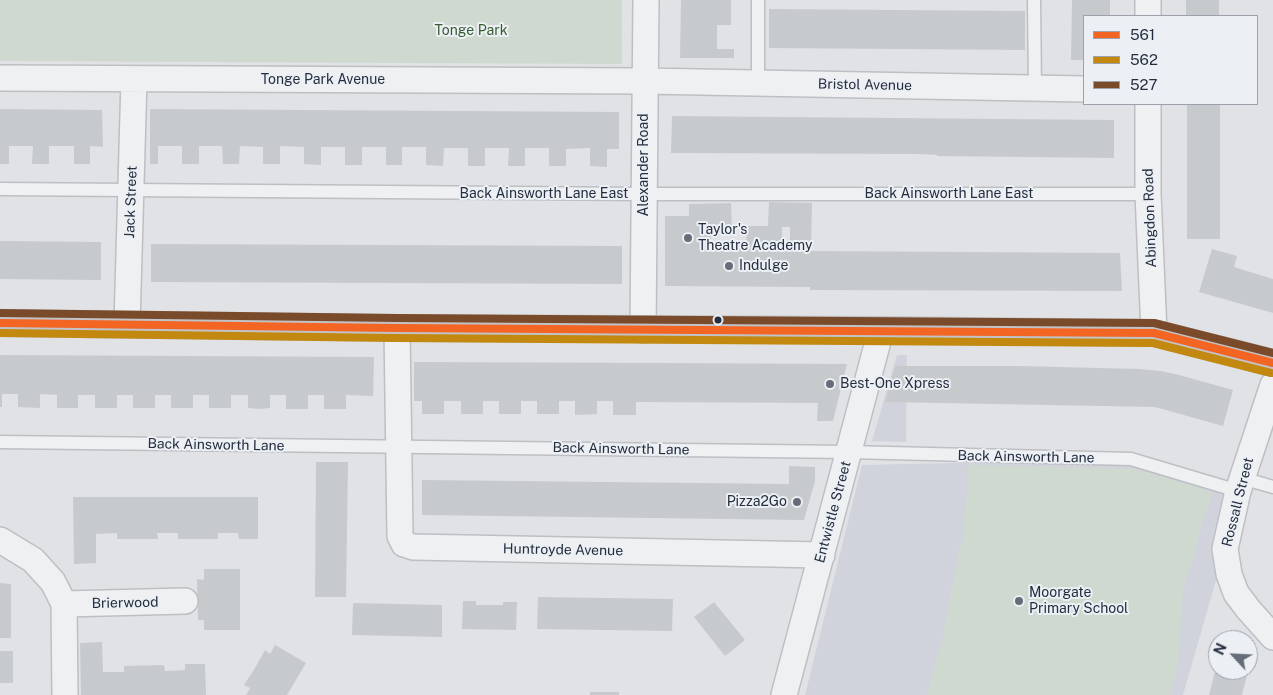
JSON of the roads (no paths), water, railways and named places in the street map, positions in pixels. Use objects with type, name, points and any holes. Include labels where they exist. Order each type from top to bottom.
[{"type":"main road","points":[[0,323],[397,328],[1154,333],[1273,363]]},
{"type":"street","name":"Alexander Road","points":[[643,330],[646,0]]},
{"type":"street","points":[[1148,0],[1148,15]]},
{"type":"street","name":"Tonge Park Avenue","points":[[0,78],[645,81]]},
{"type":"street","name":"Jack Street","points":[[127,324],[134,79]]},
{"type":"street","name":"Bristol Avenue","points":[[645,81],[1083,90]]},
{"type":"street","name":"Abingdon Road","points":[[1148,105],[1148,194],[1154,333]]},
{"type":"street","name":"Huntroyde Avenue","points":[[397,328],[400,536],[404,544],[413,547],[822,555]]},
{"type":"street","name":"Entwistle Street","points":[[784,695],[881,330]]},
{"type":"street","name":"Rossall Street","points":[[1273,385],[1240,485],[1225,549],[1229,574],[1236,593],[1273,637]]},
{"type":"street","points":[[0,540],[33,560],[53,582],[64,604],[65,695]]},
{"type":"street","name":"Brierwood","points":[[64,604],[185,601]]},
{"type":"lane","points":[[758,0],[758,83]]},
{"type":"lane","points":[[1034,0],[1035,89]]},
{"type":"lane","name":"Back Ainsworth Lane East","points":[[0,189],[644,194],[1148,194]]},
{"type":"lane","name":"Back Ainsworth Lane","points":[[0,442],[849,452],[1131,459],[1240,485],[1273,487]]},
{"type":"place","name":"Taylor's Theatre Academy","points":[[688,238]]},
{"type":"place","name":"Indulge","points":[[729,266]]},
{"type":"place","name":"Best-One Xpress","points":[[830,384]]},
{"type":"place","name":"Pizza2Go","points":[[797,502]]},
{"type":"place","name":"Moorgate Primary School","points":[[1019,601]]},
{"type":"park label","name":"Tonge Park","points":[[471,31]]}]
